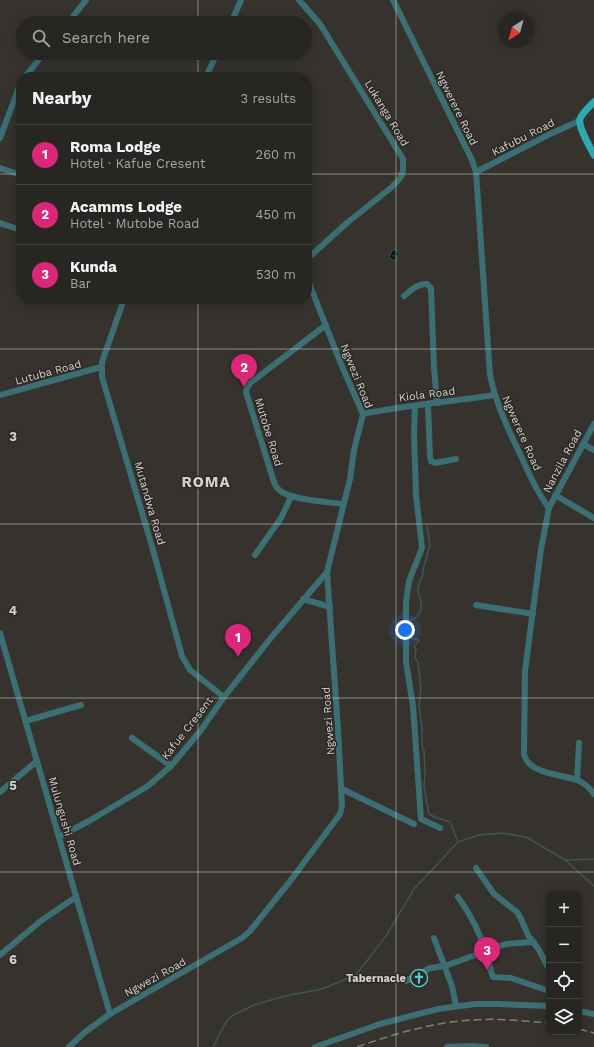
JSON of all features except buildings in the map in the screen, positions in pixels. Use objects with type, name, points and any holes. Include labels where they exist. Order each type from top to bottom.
[{"type":"main road","points":[[594,102],[582,115],[580,121],[581,128],[594,155]]},
{"type":"street","points":[[73,16],[86,0]]},
{"type":"street","points":[[234,16],[241,0]]},
{"type":"street","name":"Lukanga Road","points":[[299,0],[320,24],[403,159],[404,165],[401,177],[392,187],[348,222],[312,254]]},
{"type":"street","name":"Ngwerere Road","points":[[393,0],[472,160],[476,172],[490,375],[494,395],[523,462],[549,508]]},
{"type":"street","points":[[29,72],[38,60]]},
{"type":"street","points":[[208,72],[214,60]]},
{"type":"street","points":[[0,138],[16,95]]},
{"type":"street","name":"Kafubu Road","points":[[476,172],[548,134],[580,121]]},
{"type":"street","points":[[0,168],[16,173]]},
{"type":"street","points":[[0,223],[16,228]]},
{"type":"street","points":[[404,296],[424,283],[431,288],[437,403]]},
{"type":"street","name":"Ngwezi Road","points":[[69,1047],[85,1032],[110,1014],[242,938],[250,931],[291,880],[340,814],[342,806],[342,790],[327,572],[350,479],[354,450],[363,414],[341,364],[312,290]]},
{"type":"street","name":"Mutandwa Road","points":[[122,304],[102,362],[102,378],[153,550],[182,656],[190,670],[224,697]]},
{"type":"street","name":"Mutobe Road","points":[[291,497],[280,491],[275,484],[246,392],[250,383],[326,325]]},
{"type":"street","name":"Lutuba Road","points":[[0,395],[101,367]]},
{"type":"street","name":"Kiola Road","points":[[363,414],[396,408],[428,405],[494,395]]},
{"type":"street","points":[[428,405],[431,461],[435,463],[456,460]]},
{"type":"street","points":[[415,406],[414,433],[416,495],[422,548],[409,581],[406,602],[406,662],[413,706],[421,820],[440,828]]},
{"type":"street","name":"Nanzila Road","points":[[549,508],[594,424]]},
{"type":"street","points":[[583,444],[594,450]]},
{"type":"street","points":[[555,495],[594,518]]},
{"type":"street","points":[[256,555],[281,518],[291,497],[343,504]]},
{"type":"street","points":[[549,508],[541,549],[526,671],[524,754],[525,760],[532,767],[577,780],[587,786],[594,794]]},
{"type":"street","name":"Kafue Cresent","points":[[59,837],[148,786],[171,766],[201,730],[224,697],[303,599],[327,572]]},
{"type":"street","points":[[303,599],[330,607]]},
{"type":"street","points":[[476,605],[532,614]]},
{"type":"street","name":"Mulungushi Road","points":[[0,633],[110,1014]]},
{"type":"street","points":[[26,722],[81,705]]},
{"type":"street","points":[[132,738],[171,766]]},
{"type":"street","points":[[577,780],[579,742]]},
{"type":"street","points":[[0,792],[37,761]]},
{"type":"street","points":[[342,790],[414,824]]},
{"type":"street","points":[[476,868],[494,894],[517,912],[528,935],[534,942],[546,964]]},
{"type":"street","points":[[0,955],[42,920],[76,897]]},
{"type":"street","points":[[458,897],[473,919],[486,951],[493,978],[511,978],[546,990]]},
{"type":"street","points":[[434,938],[452,986],[456,1006]]},
{"type":"street","points":[[406,981],[430,968],[445,966],[506,944],[534,942]]},
{"type":"street","points":[[315,1047],[380,1024],[438,1009],[456,1006],[498,1004],[546,1006]]},
{"type":"street","points":[[582,1012],[594,1014]]},
{"type":"street","points":[[446,1047],[486,1047]]},
{"type":"water","points":[[395,249],[399,254],[394,261],[389,257]]},
{"type":"waterway","points":[[427,526],[430,545],[423,575],[419,582],[418,588],[421,609],[417,616],[410,620],[411,638],[419,640],[414,647],[416,649],[415,657],[418,663],[421,689],[419,704],[422,728],[422,745],[424,751],[424,787],[429,814],[450,822],[458,842]]},
{"type":"waterway","points":[[213,1047],[228,1019],[235,1014],[254,1005],[285,996],[322,989],[356,975],[386,936],[414,889],[458,842],[479,835],[502,833],[526,837],[565,860],[594,886]]},
{"type":"waterway","points":[[566,860],[594,859]]},
{"type":"railway","points":[[357,1047],[414,1029],[458,1021],[492,1019],[546,1023]]},
{"type":"railway","points":[[582,1030],[594,1033]]},
{"type":"place","name":"Acamms Lodge","points":[[244,387]]},
{"type":"place","name":"Roma Lodge","points":[[238,657]]},
{"type":"place","name":"Kunda","points":[[487,970]]},
{"type":"place","name":"Tabernacle","points":[[419,978]]},
{"type":"district","name":"ROMA","points":[[206,482]]}]
